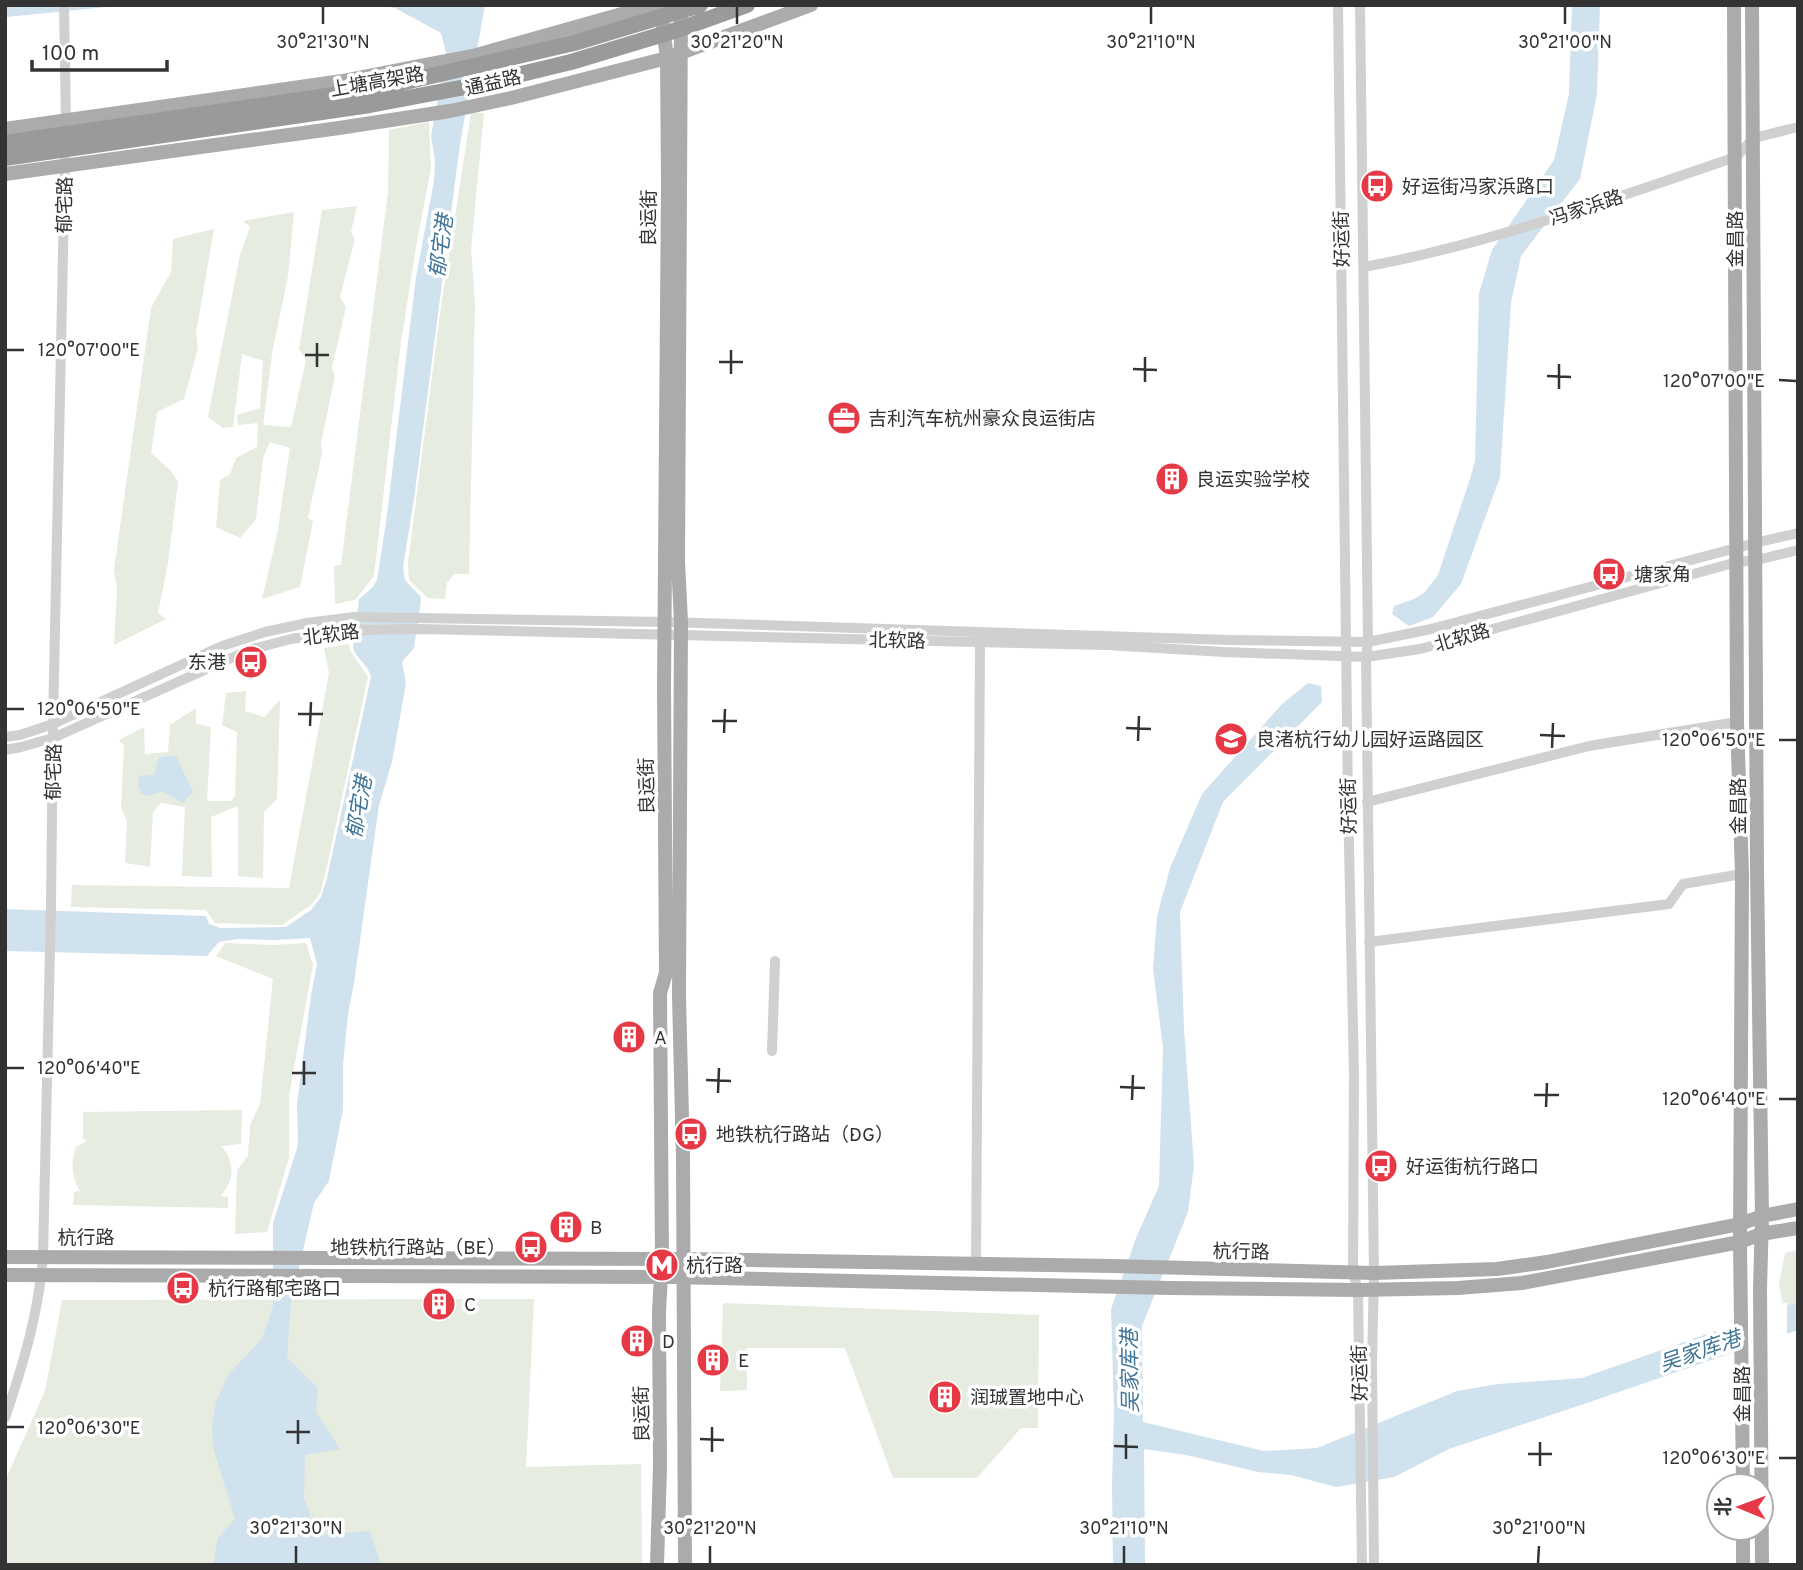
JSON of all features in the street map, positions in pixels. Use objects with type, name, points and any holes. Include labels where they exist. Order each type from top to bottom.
[{"type":"highway","name":"上塘高架路","points":[[5,143],[374,89],[573,43],[700,5]]},
{"type":"highway","name":"上塘高架路","points":[[5,158],[370,105],[476,85],[571,62],[680,29],[747,5]]},
{"type":"main road","name":"良运街","points":[[681,5],[674,56],[673,628],[684,1259],[685,1565]]},
{"type":"main road","name":"通益路","points":[[5,174],[410,117],[511,98],[674,56],[811,5]]},
{"type":"main road","name":"金昌路","points":[[1734,5],[1737,722],[1742,874],[1740,1242],[1743,1472]]},
{"type":"main road","name":"金昌路","points":[[1752,5],[1757,869],[1762,1216],[1762,1565]]},
{"type":"main road","name":"通益路","points":[[5,129],[342,80],[473,56],[649,6]]},
{"type":"main road","name":"良运街","points":[[649,6],[674,56]]},
{"type":"main road","name":"良运街","points":[[657,1565],[660,1467],[659,1311],[662,1277],[660,993],[666,973],[673,628]]},
{"type":"main road","name":"杭行路","points":[[5,1257],[684,1259],[1374,1273],[1497,1269],[1547,1262],[1741,1224],[1762,1216],[1798,1209]]},
{"type":"main road","name":"杭行路","points":[[5,1275],[683,1277],[1169,1288],[1458,1288],[1522,1283],[1740,1242],[1761,1234],[1798,1227]]},
{"type":"main road","points":[[1743,1542],[1743,1565]]},
{"type":"street","name":"郁宅路","points":[[5,1418],[32,1331],[43,1256],[66,120],[64,5]]},
{"type":"street","name":"好运街","points":[[1338,5],[1354,1075],[1353,1273],[1365,1290],[1373,1423],[1374,1565]]},
{"type":"street","name":"好运街","points":[[1360,5],[1374,1273],[1365,1290],[1359,1424],[1362,1565]]},
{"type":"street","points":[[1754,138],[1798,128]]},
{"type":"street","name":"冯家浜路","points":[[1364,267],[1496,235],[1552,218],[1736,157],[1754,138]]},
{"type":"street","name":"北软路","points":[[673,628],[980,643],[1107,645],[1366,657],[1420,649],[1737,555],[1755,543],[1798,534]]},
{"type":"street","name":"北软路","points":[[5,737],[53,724],[222,646],[265,632],[354,617],[420,623],[1368,642],[1737,555],[1756,560],[1798,551]]},
{"type":"street","name":"北软路","points":[[5,750],[53,738],[249,650],[291,639],[420,623]]},
{"type":"street","points":[[976,1264],[980,643]]},
{"type":"street","points":[[1367,802],[1589,746],[1737,722]]},
{"type":"street","points":[[1369,942],[1669,904],[1683,884],[1742,874]]},
{"type":"street","points":[[772,1051],[775,961]]},
{"type":"shaded area","points":[[471,113],[484,113],[471,249],[475,303],[469,574],[454,574],[447,583],[445,599],[428,598],[409,580],[408,563],[440,314]]},
{"type":"shaded area","points":[[429,122],[431,168],[401,342],[374,576],[355,600],[335,604],[334,566],[341,565],[388,192],[389,130]]},
{"type":"shaded area","points":[[357,206],[351,232],[355,239],[340,297],[346,307],[332,368],[335,376],[308,518],[313,521],[300,587],[262,599],[277,535],[290,448],[270,442],[263,458],[256,519],[240,538],[216,527],[220,480],[230,474],[236,458],[257,447],[258,423],[238,425],[237,415],[260,408],[263,361],[242,354],[233,427],[223,428],[208,417],[240,255],[250,227],[243,221],[294,212],[288,276],[272,354],[263,425],[291,427],[306,360],[299,349],[322,210]]},
{"type":"shaded area","points":[[214,229],[196,333],[198,348],[184,399],[157,412],[151,453],[171,471],[178,482],[168,563],[158,613],[166,619],[114,645],[117,589],[114,570],[151,308],[171,272],[173,239]]},
{"type":"shaded area","points":[[349,644],[350,650],[368,677],[326,871],[320,894],[311,905],[282,925],[215,923],[206,910],[71,907],[72,885],[289,888],[329,673],[324,648]]},
{"type":"shaded area","points":[[246,691],[245,711],[264,717],[280,700],[277,799],[264,812],[263,878],[238,876],[238,806],[211,817],[212,877],[182,876],[185,807],[161,803],[153,812],[150,867],[125,863],[127,821],[121,807],[124,746],[119,740],[144,727],[145,754],[168,752],[170,725],[196,708],[196,724],[211,727],[207,801],[231,801],[235,796],[237,732],[222,725],[226,693]]},
{"type":"shaded area","points":[[225,943],[306,943],[313,965],[289,1095],[289,1158],[267,1232],[235,1234],[237,1170],[248,1156],[250,1125],[260,1104],[273,979],[216,956]]},
{"type":"shaded area","points":[[242,1110],[241,1144],[222,1146],[232,1171],[221,1196],[228,1197],[228,1208],[73,1205],[74,1192],[80,1191],[73,1170],[74,1153],[76,1147],[87,1141],[83,1138],[83,1112]]},
{"type":"shaded area","points":[[1798,1247],[1798,1302],[1783,1308],[1779,1283],[1785,1253]]},
{"type":"shaded area","points":[[534,1299],[526,1467],[641,1464],[642,1565],[5,1565],[5,1481],[45,1391],[62,1300]]},
{"type":"shaded area","points":[[723,1303],[1039,1315],[1038,1428],[1021,1428],[977,1478],[893,1478],[845,1348],[747,1348],[747,1390],[720,1391]]},
{"type":"water","points":[[5,5],[127,5],[6,17]]},
{"type":"water","name":"郁宅港","points":[[381,5],[485,5],[460,144],[403,567],[405,580],[421,597],[414,648],[402,662],[406,683],[392,762],[379,805],[348,1014],[343,1065],[343,1109],[329,1181],[314,1203],[291,1302],[287,1357],[318,1388],[316,1412],[340,1449],[305,1455],[304,1497],[317,1535],[370,1531],[381,1565],[213,1565],[218,1538],[235,1519],[213,1447],[212,1424],[216,1402],[228,1375],[262,1339],[273,1306],[273,1223],[298,1145],[297,1104],[317,964],[310,938],[237,939],[219,942],[207,956],[5,951],[5,909],[206,916],[209,924],[220,928],[286,927],[311,910],[321,897],[371,677],[353,648],[359,599],[377,580],[416,277],[434,181],[435,160],[431,136],[446,53],[441,33],[395,8]]},
{"type":"water","points":[[1572,5],[1600,5],[1597,94],[1580,179],[1521,256],[1511,303],[1500,477],[1461,584],[1433,617],[1409,626],[1392,614],[1394,606],[1425,592],[1438,575],[1475,461],[1479,293],[1492,250],[1554,160],[1569,94]]},
{"type":"water","name":"吴家库港","points":[[1308,683],[1321,686],[1322,702],[1223,802],[1180,912],[1184,1029],[1194,1165],[1188,1212],[1142,1326],[1143,1422],[1264,1451],[1317,1448],[1457,1391],[1498,1384],[1582,1378],[1798,1302],[1798,1330],[1449,1449],[1394,1477],[1336,1487],[1291,1475],[1258,1472],[1186,1455],[1144,1449],[1145,1565],[1113,1565],[1114,1410],[1111,1309],[1136,1238],[1159,1186],[1163,1048],[1153,969],[1157,916],[1170,868],[1202,794],[1282,704]]},
{"type":"water","points":[[176,756],[193,792],[183,803],[162,791],[149,796],[141,794],[139,776],[154,775],[159,757]]},
{"type":"pier","points":[[1787,1302],[1787,1337],[1716,1357],[1716,1327]]},
{"type":"place","name":"好运街冯家浜路口","points":[[1377,186]]},
{"type":"place","name":"吉利汽车杭州豪众良运街店","points":[[844,418]]},
{"type":"place","name":"良运实验学校","points":[[1172,479]]},
{"type":"place","name":"塘家角","points":[[1609,574]]},
{"type":"place","name":"东港","points":[[251,662]]},
{"type":"place","name":"良渚杭行幼儿园好运路园区","points":[[1231,739]]},
{"type":"place","name":"A","points":[[629,1037]]},
{"type":"place","name":"地铁杭行路站（D·G）","points":[[691,1134]]},
{"type":"place","name":"好运街杭行路口","points":[[1381,1166]]},
{"type":"place","name":"B","points":[[566,1227]]},
{"type":"place","name":"地铁杭行路站（B·E）","points":[[531,1247]]},
{"type":"place","name":"杭行路","points":[[662,1265]]},
{"type":"place","name":"杭行路郁宅路口","points":[[183,1288]]},
{"type":"place","name":"C","points":[[439,1304]]},
{"type":"place","name":"D","points":[[637,1341]]},
{"type":"place","name":"E","points":[[713,1360]]},
{"type":"place","name":"润珹置地中心","points":[[945,1397]]}]
